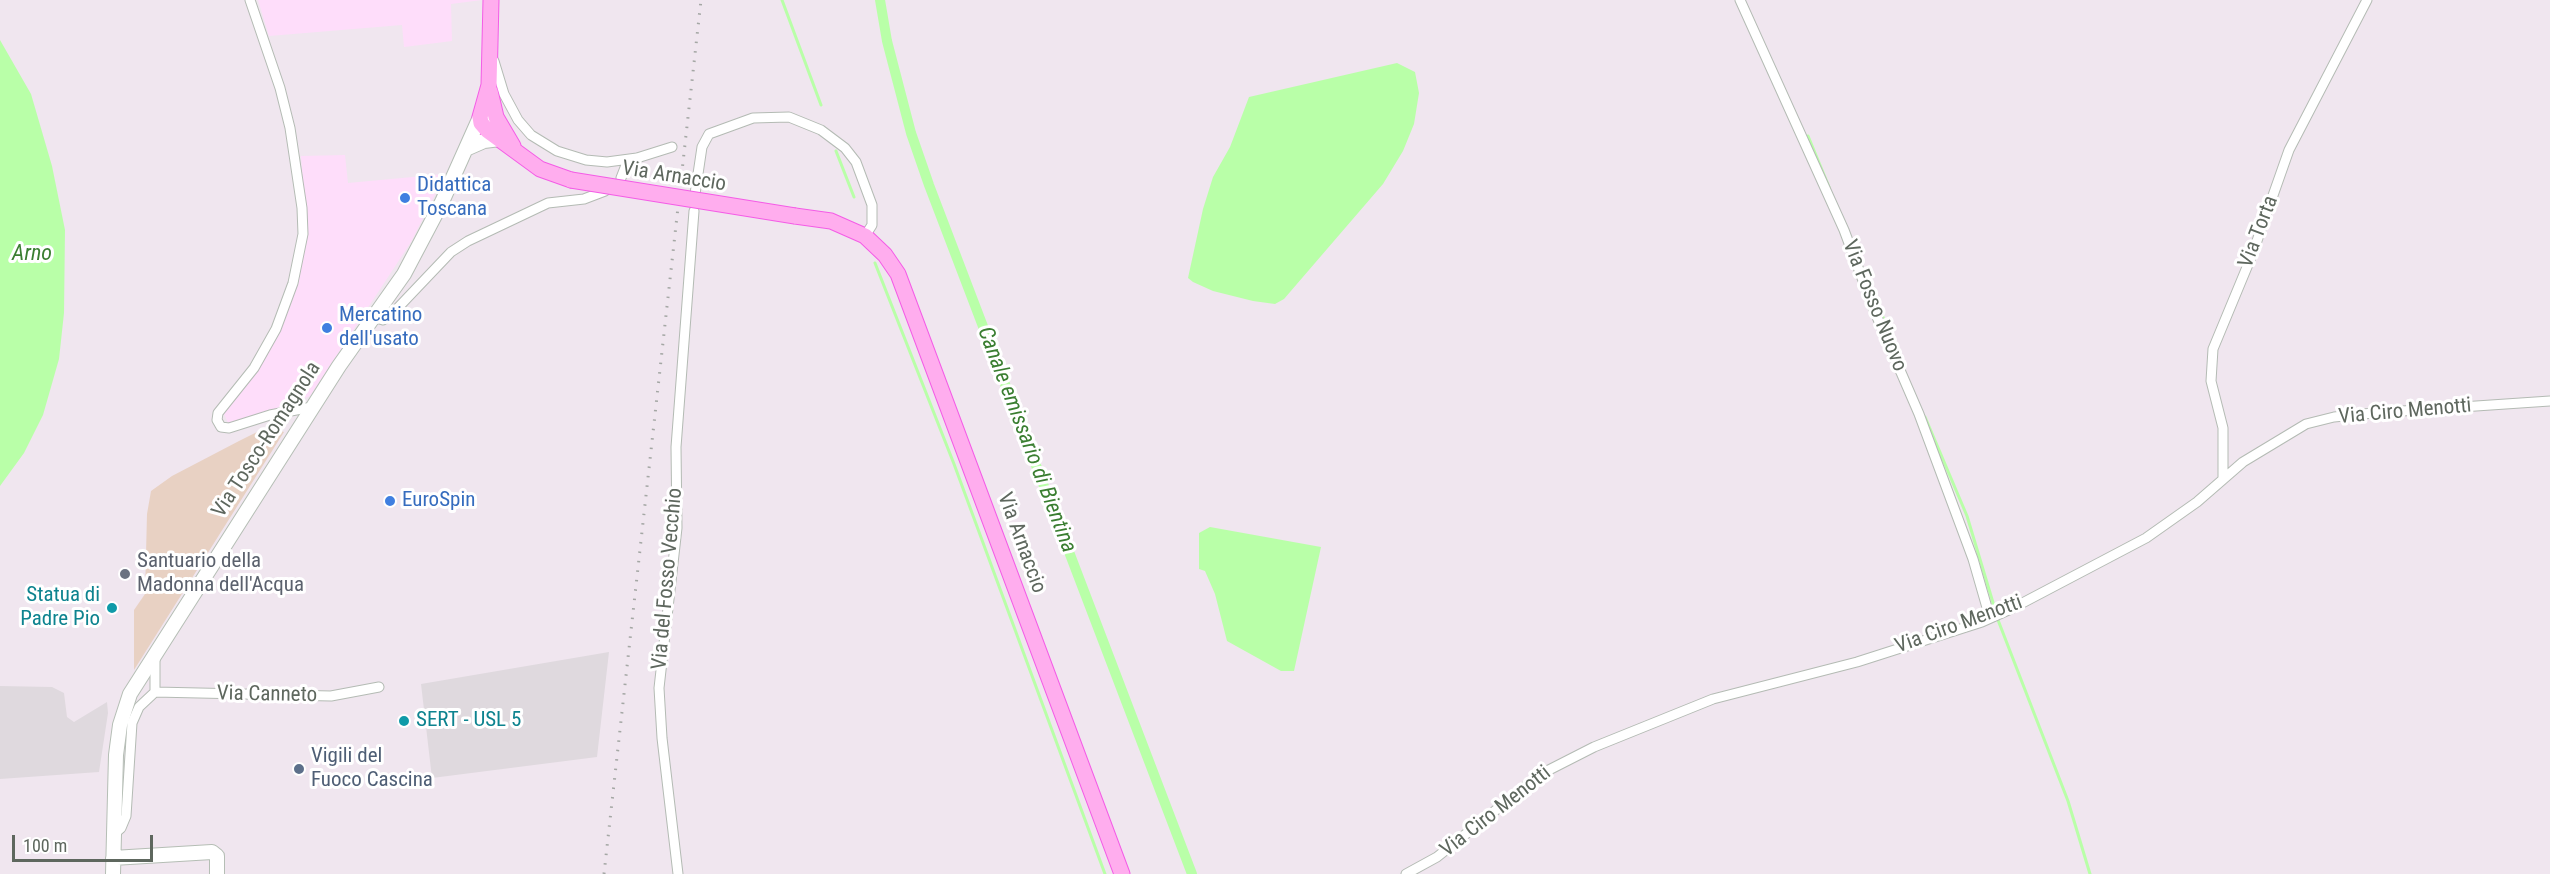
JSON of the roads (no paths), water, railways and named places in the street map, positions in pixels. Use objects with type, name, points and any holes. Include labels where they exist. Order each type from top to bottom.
[{"type":"main road","name":"Via Tosco-Romagnola","points":[[113,874],[116,755],[120,725],[130,694],[312,407],[412,261],[468,148],[480,117],[489,85],[491,0]]},
{"type":"main road","name":"Via Arnaccio","points":[[489,85],[494,111],[503,137]]},
{"type":"main road","name":"Via Arnaccio","points":[[480,117],[483,126],[503,137],[546,173],[571,180],[838,224],[865,236],[889,260],[904,289],[1122,874]]},
{"type":"main road","points":[[468,148],[484,141],[503,137]]},
{"type":"main road","points":[[113,858],[212,852],[218,860],[218,874]]},
{"type":"street","points":[[250,0],[278,81],[290,128],[302,208],[303,234],[293,283],[276,328],[254,368],[219,413],[219,424],[229,428],[270,415],[312,407]]},
{"type":"street","name":"Via Fosso Nuovo","points":[[1740,0],[1844,230],[1874,310],[1919,414],[1973,559],[1990,618]]},
{"type":"street","name":"Via Torta","points":[[2223,478],[2223,428],[2211,381],[2213,349],[2252,255],[2289,150],[2367,0]]},
{"type":"street","name":"Via Arnaccio","points":[[491,47],[508,103],[518,120],[531,135],[548,146],[575,157],[608,162],[628,160],[672,147]]},
{"type":"street","points":[[695,194],[705,140],[715,130],[753,118],[775,116],[796,119],[821,130],[850,153],[860,170],[873,215],[872,225],[865,236]]},
{"type":"street","name":"Via Arnaccio","points":[[621,178],[628,160]]},
{"type":"street","name":"Via Arnaccio","points":[[373,317],[383,320],[392,314],[451,252],[468,241],[548,203],[584,199],[605,191]]},
{"type":"street","name":"Via del Fosso Vecchio","points":[[678,874],[660,721],[659,688],[677,528],[676,447],[694,211]]},
{"type":"street","name":"Via Ciro Menotti","points":[[1406,874],[1437,857],[1541,774],[1594,747],[1713,699],[1857,662],[1990,618],[2133,546],[2181,514],[2223,478],[2275,441],[2324,419],[2373,412],[2550,401]]},
{"type":"street","points":[[114,834],[121,828],[126,816],[132,723],[141,704],[155,693],[155,653]]},
{"type":"street","name":"Via Canneto","points":[[155,693],[331,696],[379,687]]},
{"type":"water","name":"Arno","points":[[0,40],[31,94],[52,166],[65,230],[64,313],[59,359],[43,415],[24,453],[0,486]]},
{"type":"water","points":[[1397,63],[1415,72],[1419,93],[1414,124],[1403,151],[1383,184],[1284,299],[1275,304],[1253,301],[1213,291],[1188,278],[1203,209],[1213,177],[1230,147],[1249,97]]},
{"type":"water","points":[[1210,527],[1321,547],[1294,671],[1281,671],[1227,641],[1215,594],[1205,571],[1199,569],[1199,533]]},
{"type":"waterway","points":[[782,0],[821,105]]},
{"type":"waterway","name":"Canale emissario di Bientina","points":[[880,0],[887,41],[911,133],[929,185],[1192,874]]},
{"type":"waterway","points":[[1808,136],[1829,187]]},
{"type":"waterway","points":[[836,151],[854,197]]},
{"type":"waterway","points":[[875,263],[954,464],[1105,874]]},
{"type":"waterway","points":[[1867,279],[1898,353]]},
{"type":"waterway","points":[[1925,417],[1967,516],[1994,606]]},
{"type":"waterway","points":[[1998,620],[2068,801],[2090,874]]},
{"type":"railway","points":[[604,874],[701,0]]},
{"type":"place","name":"Didattica Toscana","points":[[405,198]]},
{"type":"place","name":"Mercatino dell'usato","points":[[327,328]]},
{"type":"place","name":"EuroSpin","points":[[390,501]]},
{"type":"place","name":"Santuario della Madonna dell'Acqua","points":[[125,574]]},
{"type":"place","name":"Statua di Padre Pio","points":[[112,608]]},
{"type":"place","name":"SERT - USL 5","points":[[404,721]]},
{"type":"place","name":"Vigili del Fuoco Cascina","points":[[299,769]]}]
